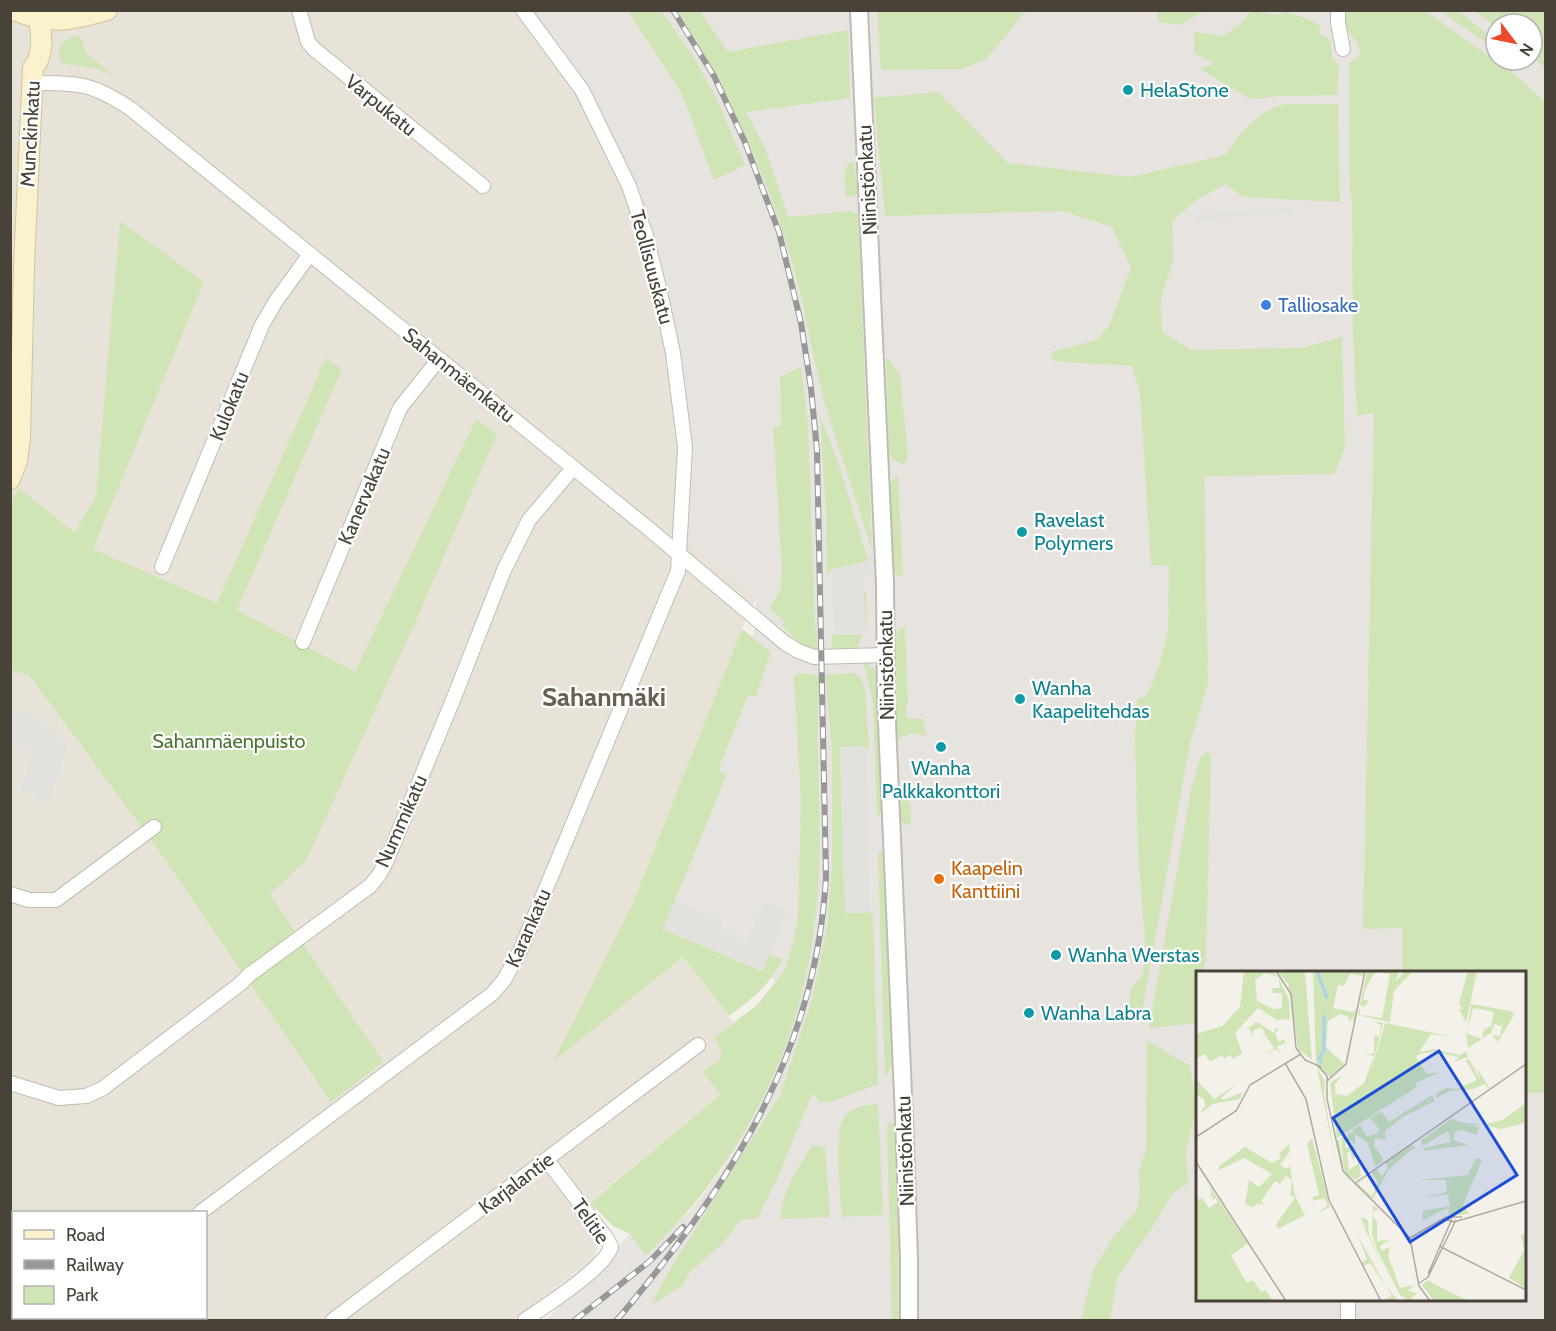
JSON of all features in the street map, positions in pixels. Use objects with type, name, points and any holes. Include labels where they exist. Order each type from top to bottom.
[{"type":"main road","points":[[14,10],[75,19],[107,10]]},
{"type":"main road","name":"Munckinkatu","points":[[10,479],[18,450],[33,76],[40,61],[42,34],[39,15]]},
{"type":"main road","name":"Munckinkatu","points":[[10,436],[20,414]]},
{"type":"street","name":"Varpukatu","points":[[299,10],[308,42],[314,49],[483,186]]},
{"type":"street","name":"Teollisuuskatu","points":[[523,10],[582,90],[629,186],[646,236],[673,353],[683,427],[685,447],[679,554]]},
{"type":"street","name":"Niinistönkatu","points":[[859,10],[884,568],[888,753],[908,1223],[909,1320]]},
{"type":"street","points":[[1338,10],[1343,49]]},
{"type":"street","name":"Sahanmäenkatu","points":[[33,76],[83,84],[112,96],[131,109],[679,554],[771,632],[798,651],[822,658],[886,655]]},
{"type":"street","name":"Kulokatu","points":[[162,567],[262,325],[276,301],[310,254]]},
{"type":"street","name":"Kanervakatu","points":[[303,642],[400,408],[439,359]]},
{"type":"street","name":"Nummikatu","points":[[10,1083],[59,1098],[86,1095],[102,1089],[176,1034],[249,975],[370,886],[386,862],[504,570],[529,520],[573,468]]},
{"type":"street","name":"Karankatu","points":[[202,1211],[492,994],[504,980],[520,951],[678,571],[679,554]]},
{"type":"street","points":[[10,894],[29,900],[56,900],[154,827]]},
{"type":"street","name":"Karjalantie","points":[[333,1320],[698,1045]]},
{"type":"street","name":"Telitie","points":[[525,1320],[593,1269],[604,1259],[611,1247],[608,1239],[547,1160]]},
{"type":"street","points":[[1348,1301],[1348,1320]]},
{"type":"shaded area","points":[[10,11],[529,11],[588,85],[639,190],[678,351],[693,456],[688,542],[757,596],[631,907],[554,1061],[683,957],[734,1023],[714,1038],[722,1053],[719,1060],[720,1095],[579,1211],[596,1237],[598,1246],[593,1259],[513,1320],[11,1320]]},
{"type":"shaded area","points":[[529,11],[1545,11],[1545,1320],[546,1320],[630,1234],[647,1256],[695,1205],[723,1168],[753,1119],[779,1065],[778,1048],[792,995],[763,971],[656,925],[748,694],[757,596],[688,542],[693,456],[678,351],[639,190],[588,85]]},
{"type":"shaded area","points":[[1292,207],[1293,212],[1196,220],[1196,215]]},
{"type":"shaded area","points":[[872,549],[875,579],[872,576],[864,579],[863,587],[866,631],[863,635],[834,635],[831,569],[861,565],[868,560]]},
{"type":"shaded area","points":[[10,709],[31,714],[55,732],[67,748],[48,805],[40,802],[36,796],[20,791],[33,751],[11,744]]},
{"type":"shaded area","points":[[865,746],[871,913],[845,913],[840,747]]},
{"type":"shaded area","points":[[675,901],[722,920],[720,929],[747,941],[764,901],[788,911],[763,971],[663,929]]},
{"type":"green space","points":[[1022,10],[1025,12],[986,59],[963,69],[881,70],[877,11]]},
{"type":"green space","points":[[1203,10],[1181,25],[1159,22],[1157,12],[1153,11]]},
{"type":"green space","points":[[628,11],[661,11],[695,59],[718,102],[745,165],[714,180],[682,94]]},
{"type":"green space","points":[[678,11],[700,11],[728,52],[848,30],[850,98],[746,112],[765,148],[788,217],[850,211],[858,214],[872,551],[825,404],[797,280],[771,196],[729,101]]},
{"type":"green space","points":[[1252,11],[1276,15],[1286,12],[1308,19],[1320,26],[1319,34],[1331,40],[1332,59],[1339,64],[1337,95],[1248,98],[1200,69],[1214,64],[1194,53],[1194,32],[1223,36],[1239,25]]},
{"type":"green space","points":[[1346,11],[1425,11],[1484,52],[1484,72],[1512,72],[1545,102],[1545,1093],[1526,1093],[1526,971],[1402,971],[1402,928],[1363,929],[1374,413],[1357,416],[1349,160],[1349,63],[1360,55],[1360,50],[1348,31]]},
{"type":"green space","points":[[1440,11],[1458,11],[1484,32],[1484,41]]},
{"type":"green space","points":[[1475,11],[1545,11],[1545,68],[1544,12],[1484,12],[1484,18]]},
{"type":"green space","points":[[76,36],[81,38],[86,53],[114,76],[95,68],[64,64],[58,50],[63,43]]},
{"type":"green space","points":[[938,92],[1008,163],[1131,177],[1225,155],[1256,119],[1272,108],[1293,104],[1338,104],[1340,202],[1243,197],[1226,184],[1199,198],[1172,221],[1173,261],[1161,299],[1162,332],[1191,350],[1301,348],[1342,337],[1345,447],[1334,474],[1204,476],[1208,683],[1190,743],[1142,1012],[1128,1011],[1131,988],[1143,975],[1145,942],[1138,852],[1135,740],[1137,700],[1148,694],[1160,663],[1168,632],[1169,566],[1151,565],[1140,394],[1132,366],[1054,361],[1051,352],[1097,340],[1110,324],[1131,267],[1112,227],[1063,211],[885,216],[874,98]]},
{"type":"green space","points":[[854,162],[858,192],[856,196],[846,197],[844,174],[848,163]]},
{"type":"green space","name":"Sahanmäenpuisto","points":[[120,221],[204,282],[93,549],[217,603],[326,358],[342,369],[237,610],[355,672],[476,419],[497,434],[414,625],[306,861],[270,894],[383,1062],[331,1102],[157,848],[30,676],[11,670],[11,503],[19,488],[75,533],[96,495]]},
{"type":"green space","points":[[886,357],[900,374],[908,457],[904,464],[894,460],[889,451]]},
{"type":"green space","points":[[801,367],[808,423],[818,651],[800,644],[782,625],[784,622],[769,608],[780,591],[782,569],[773,426],[781,426],[780,377]]},
{"type":"green space","points":[[820,415],[840,468],[868,560],[841,567],[827,575],[826,514]]},
{"type":"green space","points":[[898,475],[903,574],[897,577],[893,568],[890,488],[891,481]]},
{"type":"green space","points":[[866,591],[867,628],[866,630],[863,592]]},
{"type":"green space","points":[[905,627],[908,704],[906,704],[906,718],[923,719],[926,736],[913,733],[901,737],[898,741],[895,739],[893,670],[898,629]]},
{"type":"green space","points":[[742,629],[771,652],[756,697],[748,695],[718,770],[727,774],[663,929],[762,971],[770,954],[782,959],[766,984],[729,1016],[683,957],[553,1062],[631,907]]},
{"type":"green space","points":[[832,635],[863,635],[857,649],[832,651]]},
{"type":"green space","points":[[864,664],[874,669],[878,684],[883,809],[877,818],[873,702]]},
{"type":"green space","points":[[802,673],[820,676],[818,700],[819,871],[814,927],[805,981],[790,1032],[771,1081],[747,1128],[718,1172],[684,1215],[646,1256],[630,1234],[613,1226],[590,1203],[720,1095],[703,1071],[719,1060],[722,1053],[714,1038],[757,1005],[784,971],[798,919],[801,799],[794,676]]},
{"type":"green space","points":[[854,673],[862,680],[865,689],[869,749],[865,750],[865,746],[840,747],[845,913],[873,912],[878,1084],[836,1100],[820,1103],[813,1092],[779,1175],[757,1219],[742,1219],[722,1244],[690,1272],[682,1286],[651,1305],[670,1269],[780,1095],[812,999],[827,928],[832,864],[832,749],[825,675]]},
{"type":"green space","points":[[1207,752],[1211,755],[1206,955],[1204,971],[1196,971],[1196,1023],[1149,1028],[1192,785],[1201,757]]},
{"type":"green space","points":[[917,785],[918,795],[910,796],[911,824],[906,825],[899,813],[899,789],[904,786]]},
{"type":"green space","points":[[885,851],[894,1061],[885,1078],[878,854]]},
{"type":"green space","points":[[1147,1041],[1190,1065],[1195,1104],[1194,1120],[1186,1150],[1187,1185],[1172,1194],[1152,1228],[1117,1278],[1110,1320],[1081,1320],[1094,1268],[1113,1238],[1138,1208],[1139,1170],[1146,1149]]},
{"type":"green space","points":[[878,1104],[883,1215],[842,1217],[838,1150],[841,1125],[844,1117],[851,1111]]},
{"type":"green space","points":[[898,1122],[901,1320],[892,1320],[887,1128],[888,1123]]},
{"type":"green space","points":[[813,1145],[825,1147],[830,1217],[780,1219],[784,1199],[792,1180]]},
{"type":"railway","points":[[617,1320],[695,1220],[730,1168],[760,1115],[785,1059],[805,1001],[819,940],[826,876],[817,451],[811,388],[801,323],[779,232],[744,140],[714,76],[673,10]]},
{"type":"railway","points":[[575,1320],[650,1261],[683,1227]]},
{"type":"place","name":"HelaStone","points":[[1128,90]]},
{"type":"place","name":"Talliosake","points":[[1266,305]]},
{"type":"place","name":"Ravelast Polymers","points":[[1022,532]]},
{"type":"place","name":"Wanha Kaapelitehdas","points":[[1020,699]]},
{"type":"place","name":"Wanha Palkkakonttori","points":[[941,747]]},
{"type":"place","name":"Kaapelin Kanttiini","points":[[939,879]]},
{"type":"place","name":"Wanha Werstas","points":[[1056,955]]},
{"type":"place","name":"Wanha Labra","points":[[1029,1013]]},
{"type":"district","name":"Sahanmäki","points":[[604,697]]}]
